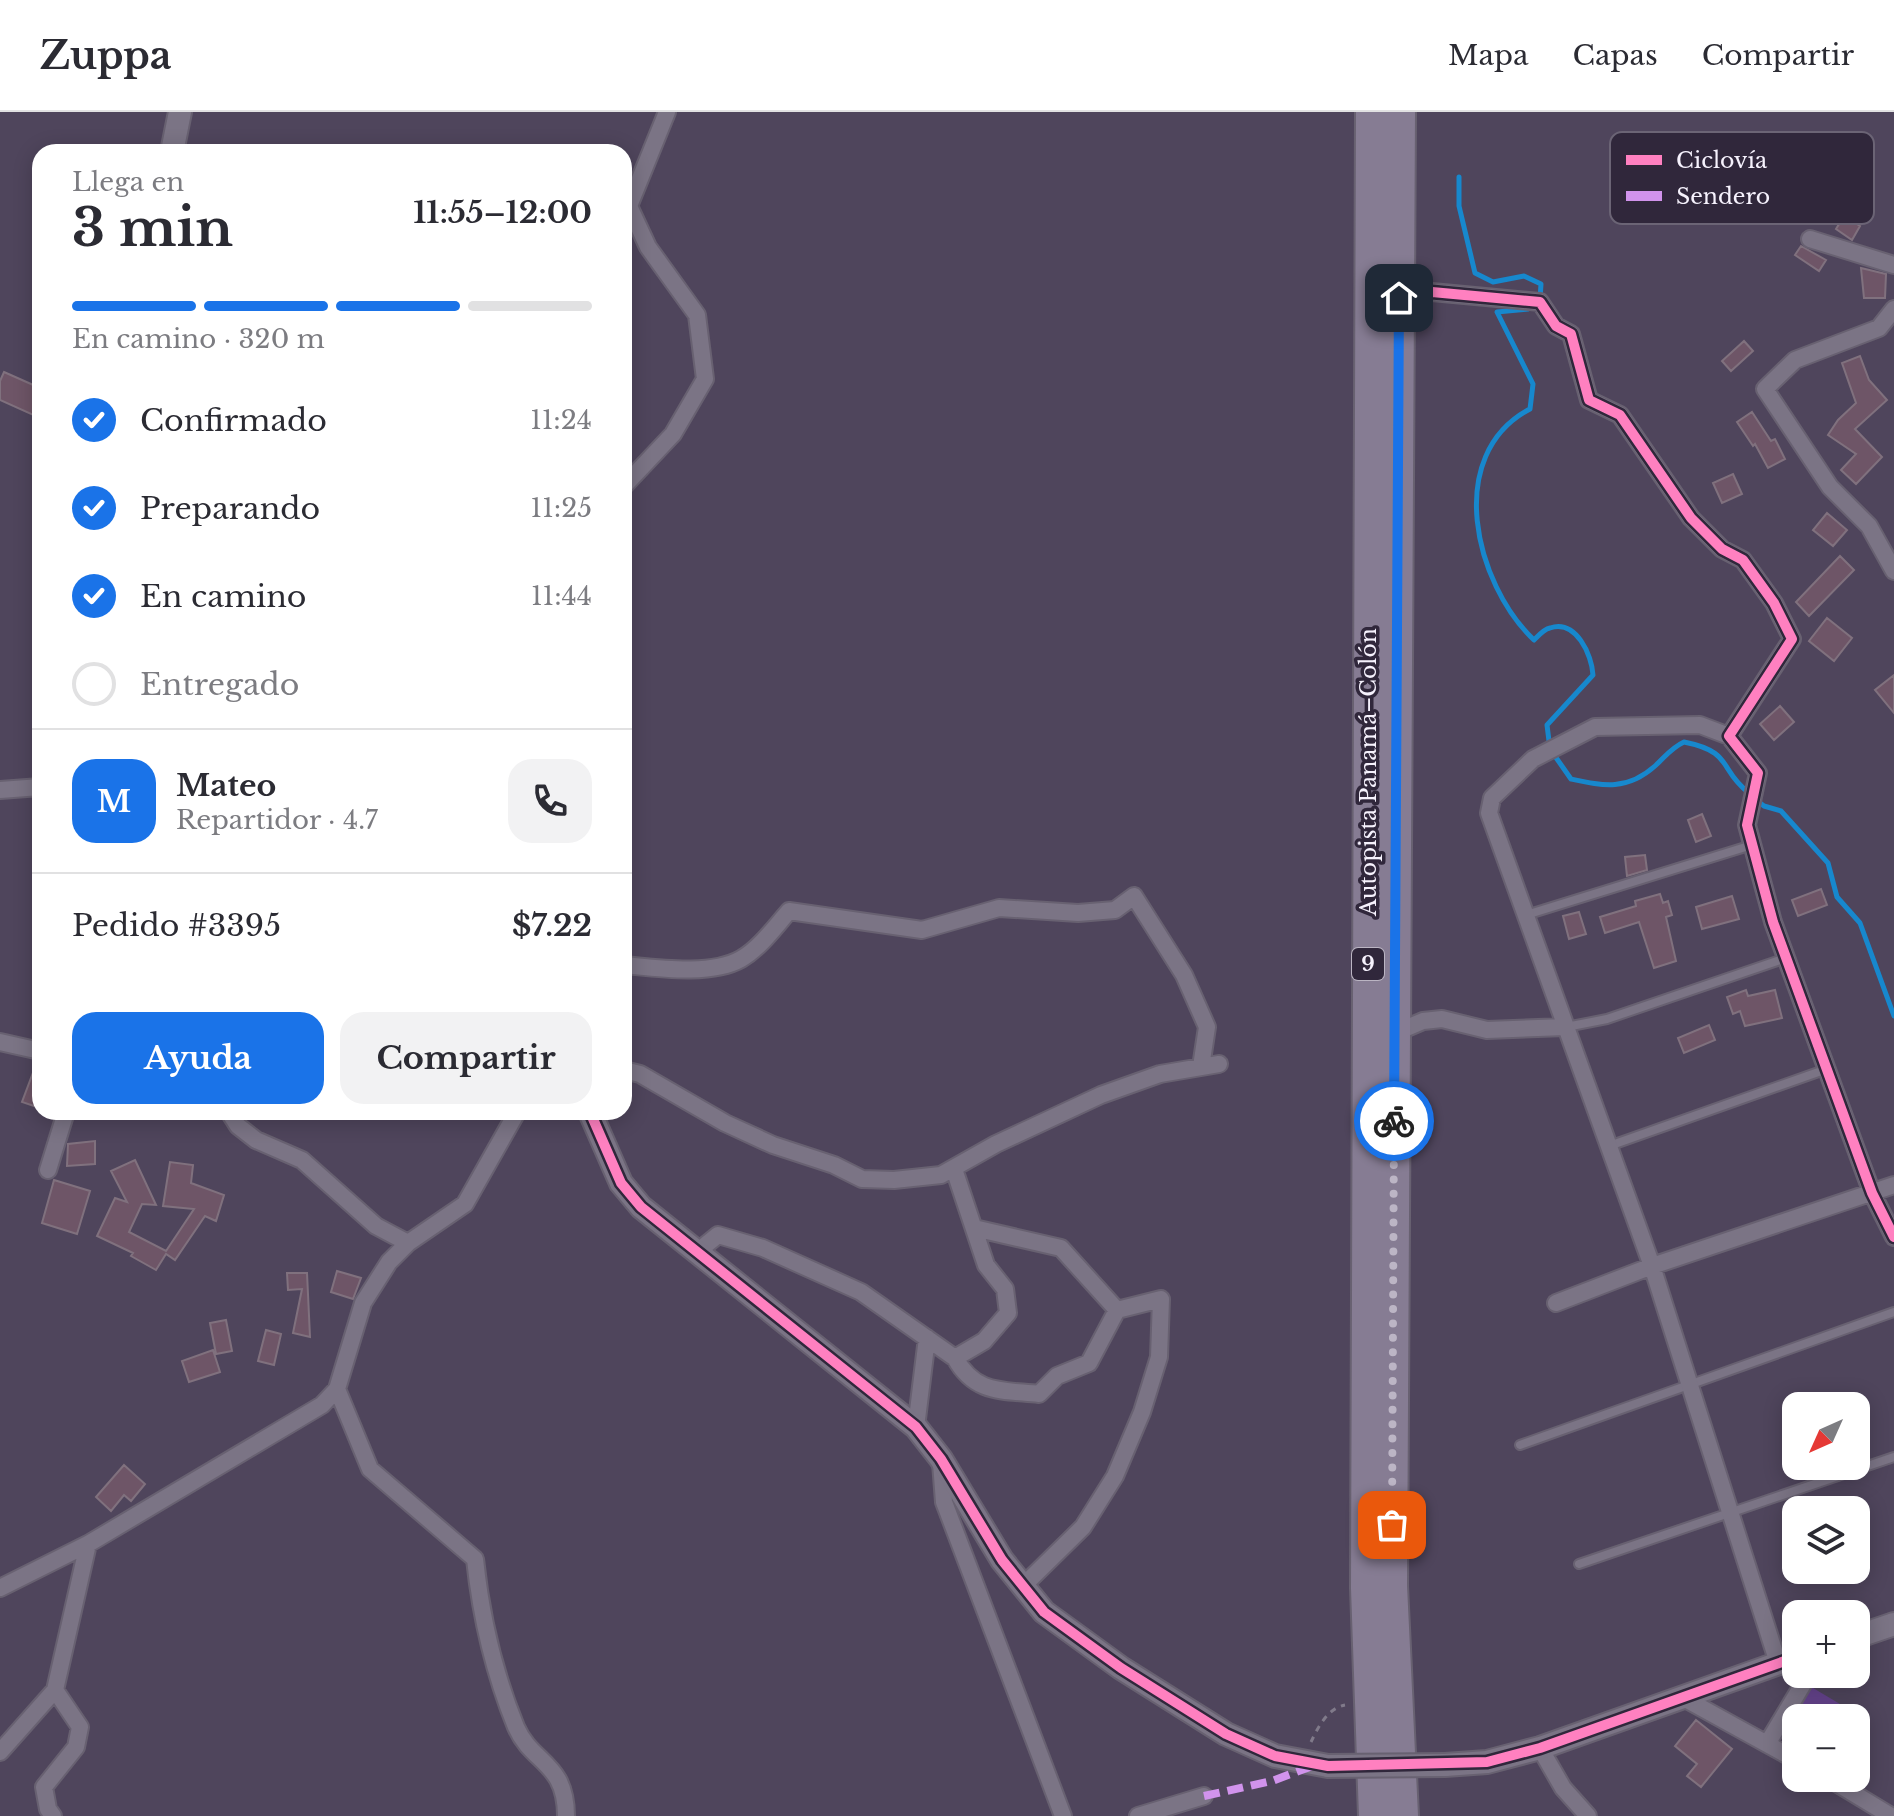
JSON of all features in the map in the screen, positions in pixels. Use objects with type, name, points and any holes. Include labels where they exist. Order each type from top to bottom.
[{"type":"highway","name":"Autopista Panamá–Colón","points":[[1371,112],[1366,1540],[1374,1816]]},
{"type":"highway","name":"Autopista Panamá–Colón","points":[[1400,112],[1392,1586],[1403,1816]]},
{"type":"street","points":[[174,144],[180,112]]},
{"type":"street","points":[[632,199],[667,112]]},
{"type":"street","points":[[632,212],[648,247],[697,315],[705,379],[673,434],[632,478]]},
{"type":"street","points":[[1810,239],[1894,265]]},
{"type":"street","points":[[1399,298],[1432,292],[1540,302],[1556,326],[1571,334],[1589,400],[1620,415],[1691,518],[1722,549],[1743,560],[1774,603],[1792,639],[1729,736]]},
{"type":"street","points":[[1894,309],[1879,328],[1795,360],[1765,389],[1830,487],[1869,526],[1894,571]]},
{"type":"street","points":[[1782,1648],[1728,1513],[1652,1266],[1489,813],[1492,798],[1533,759],[1595,727],[1700,725],[1729,736],[1758,773],[1747,825],[1752,845],[1786,958],[1872,1193],[1894,1237]]},
{"type":"street","points":[[0,790],[32,788]]},
{"type":"street","points":[[632,966],[693,970],[739,960],[764,939],[789,911],[922,930],[999,908],[1078,913],[1115,910],[1134,896],[1184,975],[1207,1027],[1201,1067]]},
{"type":"street","points":[[1395,1033],[1423,1021],[1442,1019],[1487,1030],[1565,1027]]},
{"type":"street","points":[[0,1042],[32,1049]]},
{"type":"street","points":[[632,1072],[761,1140],[834,1165],[862,1179],[894,1180],[941,1175],[996,1144],[1101,1095],[1160,1074],[1219,1064]]},
{"type":"street","points":[[48,1170],[64,1120]]},
{"type":"street","points":[[234,1120],[256,1140],[302,1160],[376,1226],[408,1243]]},
{"type":"street","points":[[0,1588],[88,1544],[322,1405],[337,1389],[363,1303],[389,1262],[408,1243],[465,1204],[512,1120]]},
{"type":"street","points":[[593,1120],[621,1183],[641,1207],[916,1427],[941,1459],[1002,1560],[1044,1612],[1121,1668],[1226,1734],[1275,1756],[1328,1766],[1487,1762],[1540,1748],[1782,1662]]},
{"type":"street","points":[[954,1169],[986,1265],[1005,1289],[1008,1313],[984,1341],[955,1358]]},
{"type":"street","points":[[1556,1303],[1652,1266],[1894,1185]]},
{"type":"street","points":[[974,1228],[1061,1248],[1117,1310]]},
{"type":"street","points":[[697,1252],[718,1235],[763,1248],[861,1292],[955,1358],[966,1377],[991,1389],[1039,1394],[1057,1376],[1089,1363],[1117,1310],[1161,1299],[1159,1357],[1142,1412],[1115,1476],[1083,1527],[1023,1586]]},
{"type":"street","points":[[916,1427],[927,1338]]},
{"type":"street","points":[[337,1389],[370,1469],[475,1559],[481,1613],[501,1686],[518,1732],[552,1768],[566,1796],[566,1816]]},
{"type":"street","points":[[941,1459],[944,1502],[1063,1816]]},
{"type":"street","points":[[0,1752],[55,1690],[88,1544]]},
{"type":"street","points":[[1870,1632],[1894,1624]]},
{"type":"street","points":[[1767,1744],[1801,1688]]},
{"type":"street","points":[[53,1816],[48,1809],[44,1787],[76,1747],[80,1727],[55,1690]]},
{"type":"street","points":[[1680,1696],[1782,1752]]},
{"type":"street","points":[[1540,1748],[1563,1788],[1588,1816]]},
{"type":"street","points":[[1851,1792],[1890,1816],[1894,1807]]},
{"type":"street","points":[[1138,1816],[1204,1796]]},
{"type":"lane","points":[[1525,915],[1752,845]]},
{"type":"lane","points":[[1565,1027],[1607,1019],[1786,958]]},
{"type":"lane","points":[[1609,1146],[1827,1069]]},
{"type":"lane","points":[[1520,1445],[1894,1312]]},
{"type":"lane","points":[[1579,1564],[1894,1457]]},
{"type":"path","points":[[1301,1761],[1319,1726],[1337,1706],[1369,1705]]},
{"type":"shaded area","points":[[1806,1688],[1813,1688],[1840,1704],[1797,1704]]},
{"type":"building","points":[[1839,224],[1860,226],[1852,240],[1836,229]]},
{"type":"building","points":[[1801,246],[1826,260],[1819,271],[1795,255]]},
{"type":"building","points":[[1861,268],[1886,274],[1885,298],[1864,298]]},
{"type":"building","points":[[1744,341],[1753,351],[1731,371],[1722,361]]},
{"type":"building","points":[[1860,356],[1869,380],[1887,400],[1855,429],[1882,457],[1856,484],[1841,470],[1856,454],[1828,435],[1856,403],[1842,363]]},
{"type":"building","points":[[4,372],[32,384],[32,414],[0,400],[0,381]]},
{"type":"building","points":[[1752,412],[1771,441],[1775,439],[1785,459],[1768,468],[1755,444],[1753,446],[1737,422]]},
{"type":"building","points":[[1733,474],[1742,494],[1722,503],[1713,483]]},
{"type":"building","points":[[1827,513],[1847,530],[1833,546],[1813,530]]},
{"type":"building","points":[[1840,556],[1854,570],[1809,616],[1796,602]]},
{"type":"building","points":[[1827,618],[1852,638],[1834,661],[1809,641]]},
{"type":"building","points":[[1894,675],[1894,713],[1875,690]]},
{"type":"building","points":[[1780,706],[1794,722],[1774,740],[1760,724]]},
{"type":"building","points":[[1702,814],[1711,836],[1696,842],[1688,820]]},
{"type":"building","points":[[1645,855],[1647,870],[1627,876],[1625,857]]},
{"type":"building","points":[[1821,889],[1827,905],[1798,916],[1792,900]]},
{"type":"building","points":[[1660,894],[1663,903],[1668,901],[1672,915],[1666,917],[1676,961],[1654,968],[1639,922],[1605,933],[1600,917],[1636,906],[1635,901]]},
{"type":"building","points":[[1732,896],[1739,919],[1702,929],[1696,907]]},
{"type":"building","points":[[1579,912],[1586,934],[1569,939],[1563,916]]},
{"type":"building","points":[[1746,990],[1748,996],[1775,990],[1782,1018],[1745,1026],[1740,1011],[1733,1014],[1727,997]]},
{"type":"building","points":[[1709,1025],[1715,1040],[1684,1053],[1678,1038]]},
{"type":"building","points":[[32,1075],[32,1105],[22,1102]]},
{"type":"building","points":[[95,1141],[95,1164],[67,1166],[68,1144]]},
{"type":"building","points":[[135,1160],[156,1205],[142,1204],[129,1232],[166,1251],[194,1209],[163,1206],[170,1162],[193,1165],[191,1183],[224,1195],[216,1221],[205,1216],[175,1260],[166,1254],[156,1270],[131,1256],[133,1253],[97,1236],[115,1198],[127,1202],[111,1171]]},
{"type":"building","points":[[54,1180],[90,1191],[77,1234],[42,1223]]},
{"type":"building","points":[[337,1271],[361,1278],[353,1299],[331,1292]]},
{"type":"building","points":[[287,1273],[307,1273],[310,1337],[293,1333],[302,1289],[288,1290]]},
{"type":"building","points":[[226,1320],[232,1351],[216,1354],[210,1323]]},
{"type":"building","points":[[266,1330],[281,1334],[274,1365],[258,1361]]},
{"type":"building","points":[[213,1350],[220,1372],[189,1382],[182,1361]]},
{"type":"building","points":[[124,1465],[145,1484],[131,1501],[124,1495],[111,1511],[96,1497]]},
{"type":"building","points":[[1696,1720],[1732,1749],[1701,1787],[1687,1776],[1697,1764],[1675,1746]]},
{"type":"waterway","points":[[1459,177],[1459,206],[1475,273],[1493,282],[1524,276],[1541,284],[1540,299]]},
{"type":"waterway","points":[[1534,306],[1497,312],[1533,384],[1530,409],[1503,430],[1486,457],[1477,488],[1477,521],[1484,554],[1496,587],[1513,616],[1534,640],[1548,629],[1568,629],[1581,641],[1590,658],[1593,675],[1547,725],[1550,749],[1571,779],[1615,784],[1635,780],[1645,774],[1684,742],[1718,756],[1749,793]]},
{"type":"waterway","points":[[1756,800],[1781,811],[1828,863],[1837,897],[1860,923],[1894,1016]]},
{"type":"marked path","points":[[1204,1796],[1272,1781],[1315,1765]]},
{"type":"cycle path","points":[[1399,298],[1432,292],[1540,302],[1556,326],[1571,334],[1589,400],[1620,415],[1691,518],[1722,549],[1743,560],[1774,603],[1792,639],[1729,736],[1758,773],[1747,825],[1773,922],[1872,1193],[1894,1237]]},
{"type":"cycle path","points":[[593,1120],[621,1183],[641,1207],[916,1427],[941,1459],[1002,1560],[1044,1612],[1121,1668],[1226,1734],[1275,1756],[1328,1766],[1487,1762],[1540,1748],[1782,1662]]},
{"type":"way so far","points":[[1392,1525],[1394,1121]]},
{"type":"route","points":[[1394,1121],[1399,298]]}]
